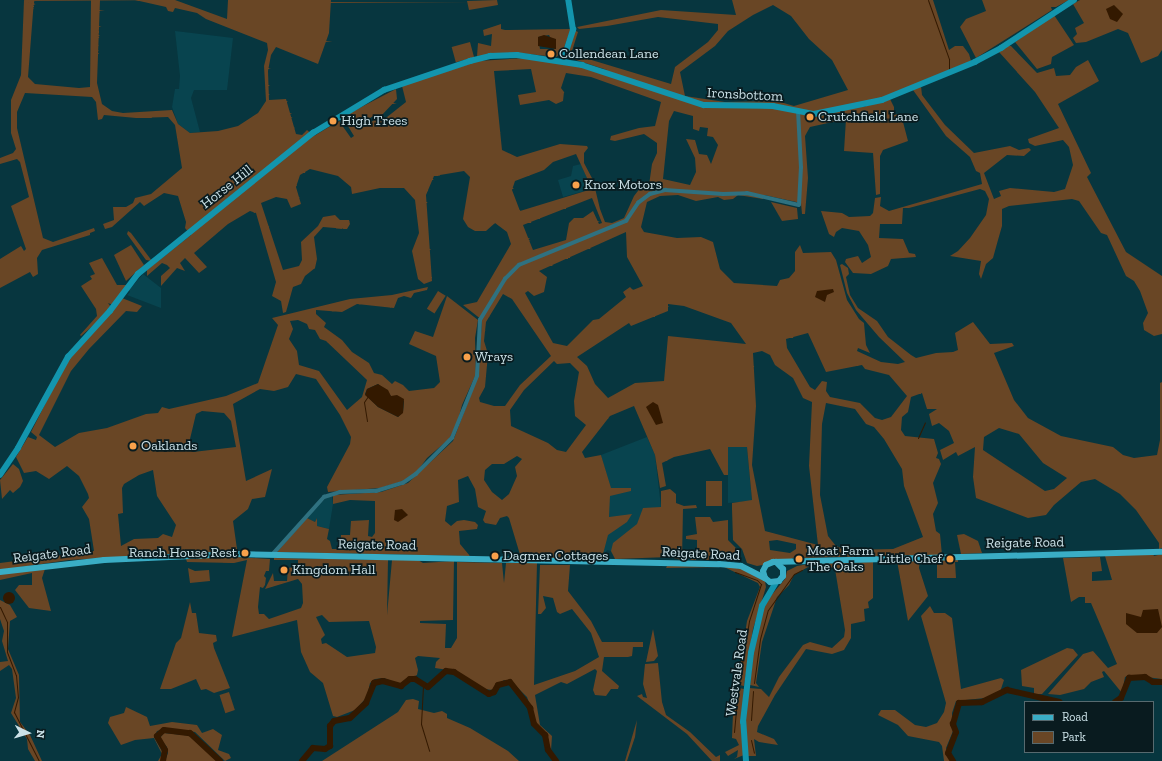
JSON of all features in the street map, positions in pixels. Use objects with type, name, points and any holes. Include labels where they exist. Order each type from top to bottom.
[{"type":"main road","name":"Reigate Road","points":[[776,562],[793,564],[854,559],[1162,552]]},
{"type":"main road","name":"Reigate Road","points":[[0,572],[110,559],[212,554],[719,564],[741,566],[754,571],[766,579]]},
{"type":"main road","points":[[784,573],[782,566],[776,562],[769,563],[764,568],[766,579],[776,583],[782,579],[784,573],[793,564]]},
{"type":"main road","name":"Reigate Road","points":[[754,571],[764,568]]},
{"type":"street","points":[[563,61],[573,30],[568,0]]},
{"type":"street","name":"Ironsbottom","points":[[563,61],[626,78],[699,104],[726,107],[773,106],[814,114],[838,110],[896,95],[994,52],[1074,0]]},
{"type":"street","name":"Horse Hill","points":[[0,474],[18,448],[68,357],[110,310],[129,283],[313,133],[384,90],[470,61],[490,56],[517,55],[563,61]]},
{"type":"street","points":[[272,555],[324,497],[340,492],[376,491],[402,483],[416,474],[452,438],[477,376],[480,320],[505,279],[518,265],[626,221],[638,204],[650,194],[665,190],[723,194],[747,193],[799,205],[801,168],[798,111]]},
{"type":"street","points":[[766,579],[769,592]]},
{"type":"street","name":"Westvale Road","points":[[746,761],[744,704],[756,626],[769,592],[776,583]]},
{"type":"shaded area","points":[[1114,5],[1123,14],[1117,22],[1110,19],[1106,9]]},
{"type":"shaded area","points":[[175,31],[233,38],[227,90],[194,90],[191,98],[200,132],[190,133],[178,124],[172,107],[175,89],[179,89],[180,76]]},
{"type":"shaded area","points":[[544,35],[556,39],[556,49],[538,46],[538,37]]},
{"type":"shaded area","points":[[581,164],[592,189],[563,197],[558,180],[571,176],[573,166]]},
{"type":"shaded area","points":[[143,274],[161,288],[161,308],[127,295],[130,292],[129,290]]},
{"type":"shaded area","points":[[833,289],[834,292],[827,295],[825,302],[815,297],[817,291]]},
{"type":"shaded area","points":[[378,384],[388,390],[391,396],[397,395],[404,399],[403,413],[398,417],[378,407],[365,395],[367,389]]},
{"type":"shaded area","points":[[653,402],[658,405],[663,423],[656,425],[646,407]]},
{"type":"shaded area","points":[[647,437],[655,455],[661,507],[641,523],[612,554],[611,551],[607,550],[602,558],[610,488],[601,455]]},
{"type":"shaded area","points":[[728,447],[747,447],[752,501],[728,503]]},
{"type":"shaded area","points":[[327,497],[332,497],[333,504],[329,529],[317,526],[317,518],[315,522],[307,518]]},
{"type":"shaded area","points":[[402,509],[408,515],[398,522],[394,520],[395,510]]},
{"type":"shaded area","points":[[11,592],[14,593],[14,603],[7,604],[4,603],[3,596],[4,593]]},
{"type":"shaded area","points":[[1158,609],[1162,627],[1157,633],[1137,633],[1126,624],[1126,613],[1141,617],[1143,610]]},
{"type":"green space","points":[[24,0],[34,0],[28,77],[35,84],[79,88],[90,87],[91,0],[100,0],[97,83],[102,104],[112,111],[123,113],[172,110],[178,124],[190,133],[218,131],[238,126],[258,113],[266,101],[264,66],[268,50],[267,43],[206,19],[197,13],[175,8],[173,12],[168,11],[166,7],[135,0],[175,0],[227,19],[228,0],[331,0],[329,33],[318,64],[276,47],[271,55],[268,71],[269,100],[286,99],[296,134],[302,135],[307,130],[314,136],[339,121],[351,138],[354,136],[343,118],[346,115],[396,89],[397,99],[381,116],[375,115],[360,124],[365,127],[374,120],[382,121],[406,102],[402,86],[478,61],[524,58],[607,70],[567,57],[574,30],[578,32],[572,51],[575,55],[671,84],[675,67],[708,42],[718,30],[718,24],[658,17],[607,26],[579,29],[577,27],[661,10],[736,15],[732,0],[933,0],[949,50],[955,46],[963,46],[969,54],[971,61],[884,97],[862,103],[863,107],[890,99],[894,107],[894,115],[897,114],[900,122],[903,122],[908,141],[883,150],[880,156],[880,194],[876,195],[873,153],[844,151],[846,119],[810,127],[805,136],[808,178],[805,214],[802,214],[801,203],[764,195],[763,199],[738,195],[733,199],[724,200],[718,197],[696,201],[678,195],[660,196],[647,202],[641,227],[644,232],[677,238],[701,237],[713,242],[720,269],[734,283],[777,286],[780,280],[789,278],[795,271],[795,252],[800,245],[803,253],[831,252],[836,260],[847,300],[859,319],[864,323],[866,345],[870,353],[858,348],[857,351],[881,362],[898,364],[905,362],[879,337],[856,310],[847,293],[840,265],[842,264],[848,268],[849,274],[846,277],[850,295],[858,308],[877,321],[888,337],[911,355],[916,358],[958,350],[955,333],[973,322],[990,344],[1012,343],[1014,346],[994,353],[1014,400],[1028,418],[1061,436],[1113,447],[1123,455],[1134,458],[1157,455],[1160,440],[1160,383],[1162,382],[1162,548],[1159,549],[1159,543],[1136,510],[1120,494],[1095,479],[1081,482],[1054,505],[1046,515],[1028,518],[976,498],[973,477],[975,447],[958,456],[956,452],[943,460],[940,450],[954,443],[949,431],[939,423],[932,426],[929,414],[937,409],[927,409],[922,393],[911,397],[908,412],[902,417],[901,430],[905,436],[934,439],[938,453],[936,458],[939,459],[941,464],[933,483],[938,503],[933,514],[936,531],[940,534],[942,555],[792,558],[792,560],[757,566],[747,563],[742,549],[733,540],[732,503],[752,500],[747,447],[728,447],[728,475],[724,475],[710,449],[674,457],[662,463],[666,486],[660,488],[655,455],[634,406],[610,416],[582,452],[585,458],[601,455],[611,488],[631,488],[631,491],[610,496],[609,517],[632,514],[627,522],[608,535],[602,558],[521,558],[509,518],[507,516],[500,518],[496,525],[485,523],[483,520],[486,511],[478,507],[475,489],[468,476],[458,480],[459,502],[447,506],[445,521],[451,526],[457,521],[464,520],[475,522],[478,525],[477,529],[459,531],[460,544],[470,556],[277,552],[307,518],[315,522],[317,518],[317,526],[329,529],[327,539],[330,541],[332,549],[340,549],[341,535],[350,535],[351,521],[369,520],[368,536],[372,537],[375,533],[375,501],[350,500],[333,504],[333,495],[381,492],[408,483],[453,441],[478,376],[482,320],[463,305],[477,302],[511,244],[507,232],[495,223],[486,231],[475,231],[468,227],[463,219],[470,177],[464,171],[434,176],[426,195],[432,281],[424,284],[418,279],[412,251],[419,233],[415,200],[404,188],[380,188],[352,194],[351,187],[338,176],[310,169],[300,175],[296,187],[301,204],[291,208],[287,199],[276,197],[261,203],[283,270],[299,266],[302,260],[301,242],[318,226],[323,217],[335,215],[340,220],[349,220],[350,224],[347,229],[323,227],[314,237],[317,259],[315,268],[305,276],[301,284],[293,287],[286,312],[283,313],[281,301],[272,296],[276,282],[256,213],[250,211],[228,224],[194,253],[207,267],[199,273],[185,258],[180,263],[185,271],[177,268],[161,286],[161,276],[170,268],[162,263],[147,276],[147,270],[191,235],[185,228],[186,222],[178,196],[164,193],[144,206],[140,202],[112,227],[105,229],[103,224],[114,220],[113,207],[126,207],[133,203],[135,198],[151,194],[182,168],[175,125],[168,117],[136,118],[104,115],[102,119],[98,120],[96,102],[92,97],[25,93],[17,112],[17,128],[43,238],[53,242],[94,228],[95,231],[90,233],[90,235],[42,250],[37,258],[38,274],[33,277],[30,272],[0,288],[0,259],[21,246],[24,251],[26,249],[11,206],[29,197],[20,162],[17,159],[0,164],[0,158],[13,153],[16,149],[11,133],[11,100],[21,75]],"holes":[[[773,5],[791,16],[809,39],[832,60],[848,90],[794,106],[777,101],[725,102],[685,96],[680,72],[715,46],[728,31],[753,15]],[[531,69],[536,92],[518,95],[520,105],[549,100],[556,104],[563,101],[564,92],[561,88],[566,73],[591,77],[661,102],[655,126],[639,128],[611,136],[610,140],[615,141],[644,134],[657,143],[657,153],[652,164],[649,185],[641,187],[634,196],[624,218],[612,223],[605,222],[600,209],[593,180],[584,163],[584,153],[588,148],[587,146],[560,144],[517,157],[502,150],[494,71]],[[674,111],[693,116],[693,129],[699,131],[700,127],[708,128],[707,136],[713,137],[718,145],[711,164],[707,155],[699,154],[695,140],[686,139],[695,158],[696,172],[690,185],[663,179],[669,121]],[[576,154],[592,189],[520,211],[512,190],[515,181],[544,170],[553,162]],[[592,198],[602,223],[599,224],[593,211],[583,218],[574,218],[569,223],[566,240],[533,250],[523,225]],[[626,232],[627,257],[643,286],[633,290],[630,287],[623,292],[626,297],[599,319],[593,320],[567,346],[553,343],[525,293],[528,291],[534,296],[544,292],[547,277],[539,271]],[[503,294],[512,299],[551,356],[520,385],[505,406],[494,406],[480,402],[479,398],[485,387],[488,354],[484,341],[486,322]],[[668,304],[684,306],[731,323],[746,344],[668,336],[664,381],[635,383],[608,398],[595,384],[587,366],[577,357],[629,323],[631,326],[668,311]],[[808,333],[826,372],[862,365],[865,369],[889,375],[907,396],[891,417],[882,420],[875,418],[860,403],[830,397],[826,391],[827,382],[822,381],[815,390],[810,387],[787,348],[786,339]],[[762,351],[770,355],[775,365],[793,378],[803,398],[812,402],[809,466],[818,545],[765,531],[752,465],[756,406],[753,353]],[[554,361],[557,364],[570,363],[579,372],[574,401],[575,416],[586,425],[566,452],[557,450],[548,443],[511,426],[510,410],[524,390]],[[826,403],[855,409],[866,424],[874,427],[884,439],[902,469],[904,486],[923,537],[893,549],[847,550],[836,546],[828,536],[820,495],[822,424]],[[999,428],[1019,434],[1043,463],[1067,478],[1054,489],[1045,491],[983,450],[984,437]],[[517,456],[522,459],[515,467],[517,476],[509,494],[502,500],[492,492],[484,480],[485,470],[492,464],[504,464]],[[777,540],[796,544],[796,549],[790,553],[770,550],[769,541]]]},
{"type":"green space","points":[[497,0],[498,5],[469,10],[467,1]]},
{"type":"green space","points":[[982,0],[1069,0],[1056,7],[1051,7],[1052,10],[976,58],[960,27],[966,19],[986,11]]},
{"type":"green space","points":[[1080,0],[1162,0],[1162,50],[1158,56],[1141,63],[1128,33],[1118,29],[1086,42],[1076,43],[1073,38],[1077,34],[1075,28],[1084,23],[1073,4]]},
{"type":"green space","points":[[1054,15],[1074,45],[1052,57],[1051,64],[1037,69],[1015,42]]},
{"type":"green space","points":[[501,24],[501,29],[505,30],[571,29],[562,53],[556,57],[519,53],[477,56],[478,43],[491,46],[492,34],[484,36],[483,30]],"holes":[[[549,35],[556,49],[540,49],[538,37]]]},
{"type":"green space","points":[[470,42],[474,57],[456,62],[452,47]]},
{"type":"green space","points":[[1008,46],[1011,46],[1037,73],[1054,68],[1056,76],[1070,75],[1076,67],[1088,60],[1099,81],[1058,104],[1091,173],[1087,177],[1126,252],[1162,276],[1162,334],[1154,336],[1144,330],[1143,323],[1148,313],[1140,291],[1134,281],[1126,276],[1107,235],[1101,233],[1079,201],[1072,199],[1009,206],[1002,209],[1002,226],[993,258],[986,264],[981,279],[979,274],[981,261],[950,256],[958,251],[970,238],[986,215],[989,199],[985,191],[980,189],[909,208],[903,208],[902,224],[880,224],[879,238],[903,239],[909,253],[915,254],[916,257],[891,259],[888,266],[871,274],[853,273],[845,262],[846,259],[858,256],[862,263],[871,257],[868,245],[859,231],[842,228],[836,232],[834,237],[829,234],[821,211],[842,213],[849,217],[870,216],[873,213],[875,198],[881,197],[880,206],[889,211],[982,184],[980,173],[976,171],[970,157],[946,136],[913,90],[921,86],[922,95],[945,125],[974,153],[1010,146],[1019,150],[1029,148],[1031,150],[1024,156],[1007,155],[984,173],[994,199],[1001,196],[999,191],[1010,188],[1054,192],[1065,189],[1073,165],[1069,147],[1063,140],[1035,146],[1029,143],[1028,139],[1059,128],[1035,92],[999,52]]},
{"type":"green space","points":[[771,202],[797,208],[798,219],[782,221]]},
{"type":"green space","points":[[128,231],[152,261],[146,260],[127,234]]},
{"type":"green space","points":[[131,245],[144,265],[126,281],[114,255]]},
{"type":"green space","points":[[102,258],[117,285],[127,285],[113,305],[108,303],[111,307],[102,318],[81,336],[80,335],[97,316],[96,309],[81,286],[92,279],[90,276],[95,274],[89,263]]},
{"type":"green space","points":[[428,287],[427,290],[414,293],[411,298],[404,296],[398,298],[394,308],[357,304],[342,312],[316,310],[316,314],[326,323],[324,327],[342,340],[352,352],[369,363],[374,373],[382,375],[392,384],[395,381],[403,385],[409,391],[434,388],[440,382],[436,356],[409,344],[415,331],[433,337],[447,296],[478,320],[475,338],[476,374],[462,405],[457,424],[449,439],[427,458],[416,473],[403,481],[380,488],[328,492],[327,487],[350,444],[351,437],[340,415],[316,379],[296,374],[288,387],[274,391],[260,389],[233,404],[246,481],[272,469],[265,497],[252,499],[248,509],[233,521],[237,549],[232,551],[69,560],[0,570],[0,563],[94,551],[89,519],[82,507],[89,498],[79,476],[67,466],[49,479],[36,471],[24,473],[16,457],[28,437],[36,440],[37,437],[31,432],[64,367],[76,349],[122,298],[142,306],[137,312],[126,311],[89,349],[71,371],[39,435],[55,447],[79,433],[107,428],[146,414],[158,413],[162,407],[169,409],[226,396],[258,383],[278,325],[272,318],[350,299],[392,295]],"holes":[[[298,320],[307,324],[309,329],[315,330],[320,339],[326,341],[367,380],[362,397],[347,410],[319,371],[299,365],[297,351],[289,339],[293,329],[290,321]],[[378,384],[391,396],[404,401],[403,412],[398,417],[378,407],[365,394],[367,389]],[[202,411],[224,413],[231,421],[236,447],[193,452],[190,439],[196,414]],[[153,470],[157,496],[176,525],[172,537],[163,534],[158,538],[134,539],[121,546],[118,514],[123,513],[122,488],[124,484],[139,475]]]},
{"type":"green space","points":[[438,291],[446,296],[435,314],[427,309]]},
{"type":"green space","points":[[13,464],[19,469],[23,481],[20,487],[13,493],[10,490],[2,499],[0,480]]},
{"type":"green space","points":[[706,481],[722,481],[722,506],[706,506]]},
{"type":"green space","points":[[670,489],[676,494],[676,503],[684,506],[696,505],[697,508],[683,509],[682,560],[669,557],[615,559],[611,551],[613,543],[637,524],[643,508],[661,507],[661,491]]},
{"type":"green space","points":[[695,517],[710,517],[713,522],[728,520],[728,540],[740,552],[740,559],[703,560],[702,555],[697,556],[696,560],[690,560],[697,554],[697,540],[686,539],[686,536],[697,534]]},
{"type":"green space","points":[[964,534],[978,541],[982,553],[961,554],[957,535]]},
{"type":"green space","points":[[1153,554],[1154,556],[1162,554],[1162,679],[1130,675],[1125,677],[1122,693],[1104,671],[1102,672],[1104,677],[1091,682],[1084,689],[1060,695],[1048,694],[1083,654],[1093,651],[1108,668],[1117,664],[1091,603],[1085,603],[1085,597],[1079,597],[1071,602],[1063,558],[1100,557],[1102,571],[1092,572],[1092,581],[1112,580],[1105,556]]},
{"type":"green space","points":[[219,556],[270,559],[269,571],[266,571],[264,576],[266,578],[265,585],[263,588],[260,587],[258,607],[259,614],[264,614],[269,619],[301,608],[303,603],[302,584],[298,579],[265,589],[273,573],[274,581],[287,581],[288,568],[298,566],[298,560],[274,560],[274,558],[388,560],[387,615],[392,560],[418,560],[423,563],[454,561],[453,620],[420,621],[420,623],[446,624],[445,648],[451,648],[457,638],[457,562],[502,563],[504,583],[506,563],[537,563],[534,685],[575,671],[599,657],[591,633],[572,609],[560,614],[557,612],[553,598],[543,596],[546,608],[541,614],[538,614],[540,565],[570,565],[568,591],[591,621],[602,642],[643,642],[643,647],[633,647],[632,656],[604,657],[602,671],[619,686],[618,689],[611,689],[606,696],[595,695],[593,690],[597,671],[595,669],[567,684],[561,682],[535,695],[540,725],[552,736],[551,751],[546,733],[537,726],[527,697],[514,684],[504,680],[493,690],[483,689],[455,671],[435,668],[436,662],[440,658],[418,656],[415,658],[418,670],[417,675],[399,684],[384,678],[375,679],[370,683],[367,697],[355,710],[337,717],[333,716],[323,683],[310,672],[301,652],[297,620],[232,637],[247,560],[234,563],[187,562],[186,559]],"holes":[[[322,615],[329,622],[369,621],[376,647],[375,653],[347,657],[326,643],[322,644],[321,639],[325,635],[316,617]]]},
{"type":"green space","points":[[958,559],[958,562],[955,562],[956,578],[937,578],[937,560]]},
{"type":"green space","points":[[920,560],[919,568],[928,596],[908,621],[897,561]]},
{"type":"green space","points":[[873,562],[873,598],[868,602],[869,608],[864,609],[865,621],[851,624],[851,638],[844,650],[832,654],[806,649],[775,695],[758,726],[757,732],[774,739],[778,745],[759,742],[754,739],[756,756],[748,756],[745,721],[749,688],[761,689],[769,697],[779,677],[803,645],[810,642],[832,648],[844,637],[845,630],[835,569],[823,564],[808,567],[794,575],[789,585],[777,597],[762,642],[756,683],[759,687],[750,685],[753,655],[762,612],[769,598],[785,579],[787,571],[797,566],[809,564]]},
{"type":"green space","points":[[667,566],[727,566],[746,570],[765,581],[766,587],[753,629],[744,686],[735,684],[735,679],[738,679],[747,621],[760,587],[758,583],[724,567],[666,568]]},
{"type":"green space","points":[[188,568],[195,571],[209,570],[210,581],[190,583]]},
{"type":"green space","points":[[45,569],[42,578],[51,611],[29,608],[15,590],[19,585],[32,585],[32,573],[0,580],[0,574]]},
{"type":"green space","points":[[0,600],[10,605],[17,617],[10,621],[8,649],[19,675],[20,722],[30,735],[42,761],[35,761],[28,749],[27,739],[11,713],[16,698],[12,669],[9,665],[0,671],[0,662],[8,661],[2,641],[4,631],[0,619]]},
{"type":"green space","points":[[190,602],[192,613],[196,613],[199,633],[216,635],[217,641],[213,643],[214,648],[230,688],[214,693],[206,689],[201,690],[196,679],[171,689],[160,689],[176,643],[181,638]]},
{"type":"green space","points":[[930,606],[934,613],[945,613],[952,618],[961,689],[1001,678],[1004,680],[1000,692],[985,698],[956,701],[952,713],[953,731],[946,748],[951,761],[944,761],[942,746],[939,742],[908,736],[898,725],[878,715],[881,710],[895,710],[915,725],[926,727],[937,723],[944,712],[946,703],[921,616]]},
{"type":"green space","points":[[653,629],[658,656],[654,661],[646,662]]},
{"type":"green space","points":[[1067,648],[1073,649],[1078,655],[1042,694],[1034,694],[1034,688],[1022,686],[1021,670]]},
{"type":"green space","points":[[658,663],[662,702],[666,715],[690,732],[716,757],[720,755],[720,761],[712,761],[687,734],[637,696],[642,694],[643,697],[647,698],[643,684],[645,664]]},
{"type":"green space","points":[[734,687],[744,689],[741,728],[744,755],[734,759],[737,757],[738,750],[728,756],[725,752],[739,745],[736,739],[732,738]]},
{"type":"green space","points":[[229,692],[235,710],[225,713],[219,695]]},
{"type":"green space","points":[[413,699],[419,701],[418,709],[434,713],[442,711],[447,714],[447,718],[470,728],[508,751],[519,761],[322,761],[398,712],[406,700]]},
{"type":"green space","points":[[126,707],[147,717],[150,726],[172,722],[197,725],[202,733],[213,729],[222,735],[218,750],[229,754],[231,758],[225,761],[195,732],[183,730],[165,729],[157,731],[154,737],[164,755],[161,761],[158,761],[162,754],[154,738],[135,740],[121,745],[108,723],[110,717],[124,713]]},
{"type":"green space","points":[[637,720],[635,737],[627,761],[625,761]]},
{"type":"green space","points":[[164,733],[193,736],[218,761],[165,761],[168,753],[167,747],[160,738]]},
{"type":"waterway","points":[[928,0],[949,59],[949,69]]},
{"type":"waterway","points":[[367,421],[364,402],[368,396]]},
{"type":"waterway","points":[[918,438],[925,422]]},
{"type":"waterway","points":[[754,683],[760,639],[768,610],[794,574],[802,570]]},
{"type":"waterway","points":[[735,572],[757,580],[761,584],[749,621],[739,682]]},
{"type":"waterway","points":[[0,607],[7,622],[7,652],[16,675],[18,697],[14,712],[39,761]]},
{"type":"waterway","points":[[302,761],[313,748],[325,749],[330,746],[330,726],[334,721],[350,718],[366,703],[374,683],[383,681],[401,686],[410,679],[415,679],[428,687],[446,671],[454,672],[489,694],[494,692],[498,685],[510,682],[530,708],[534,724],[545,735],[548,750],[556,761]]},
{"type":"waterway","points":[[1116,701],[1121,698],[1129,678],[1145,677],[1153,682],[1162,682]]},
{"type":"waterway","points":[[423,686],[421,724],[429,751]]},
{"type":"waterway","points":[[734,732],[738,689]]},
{"type":"waterway","points":[[953,761],[948,753],[956,732],[953,724],[959,703],[982,702],[1007,690],[1056,701]]},
{"type":"waterway","points":[[751,720],[753,691]]},
{"type":"waterway","points":[[163,761],[165,750],[157,736],[164,730],[190,733],[220,761]]},
{"type":"waterway","points":[[751,740],[754,753]]},
{"type":"place","name":"Collendean Lane","points":[[551,54]]},
{"type":"place","name":"Crutchfield Lane","points":[[810,117]]},
{"type":"place","name":"High Trees","points":[[333,121]]},
{"type":"place","name":"Knox Motors","points":[[576,185]]},
{"type":"place","name":"Wrays","points":[[467,357]]},
{"type":"place","name":"Oaklands","points":[[133,446]]},
{"type":"place","name":"Ranch House Rest","points":[[245,553]]},
{"type":"place","name":"Dagmer Cottages","points":[[495,556]]},
{"type":"place","name":"Moat Farm The Oaks","points":[[799,559]]},
{"type":"place","name":"Little Chef","points":[[950,559]]},
{"type":"place","name":"Kingdom Hall","points":[[284,570]]}]
